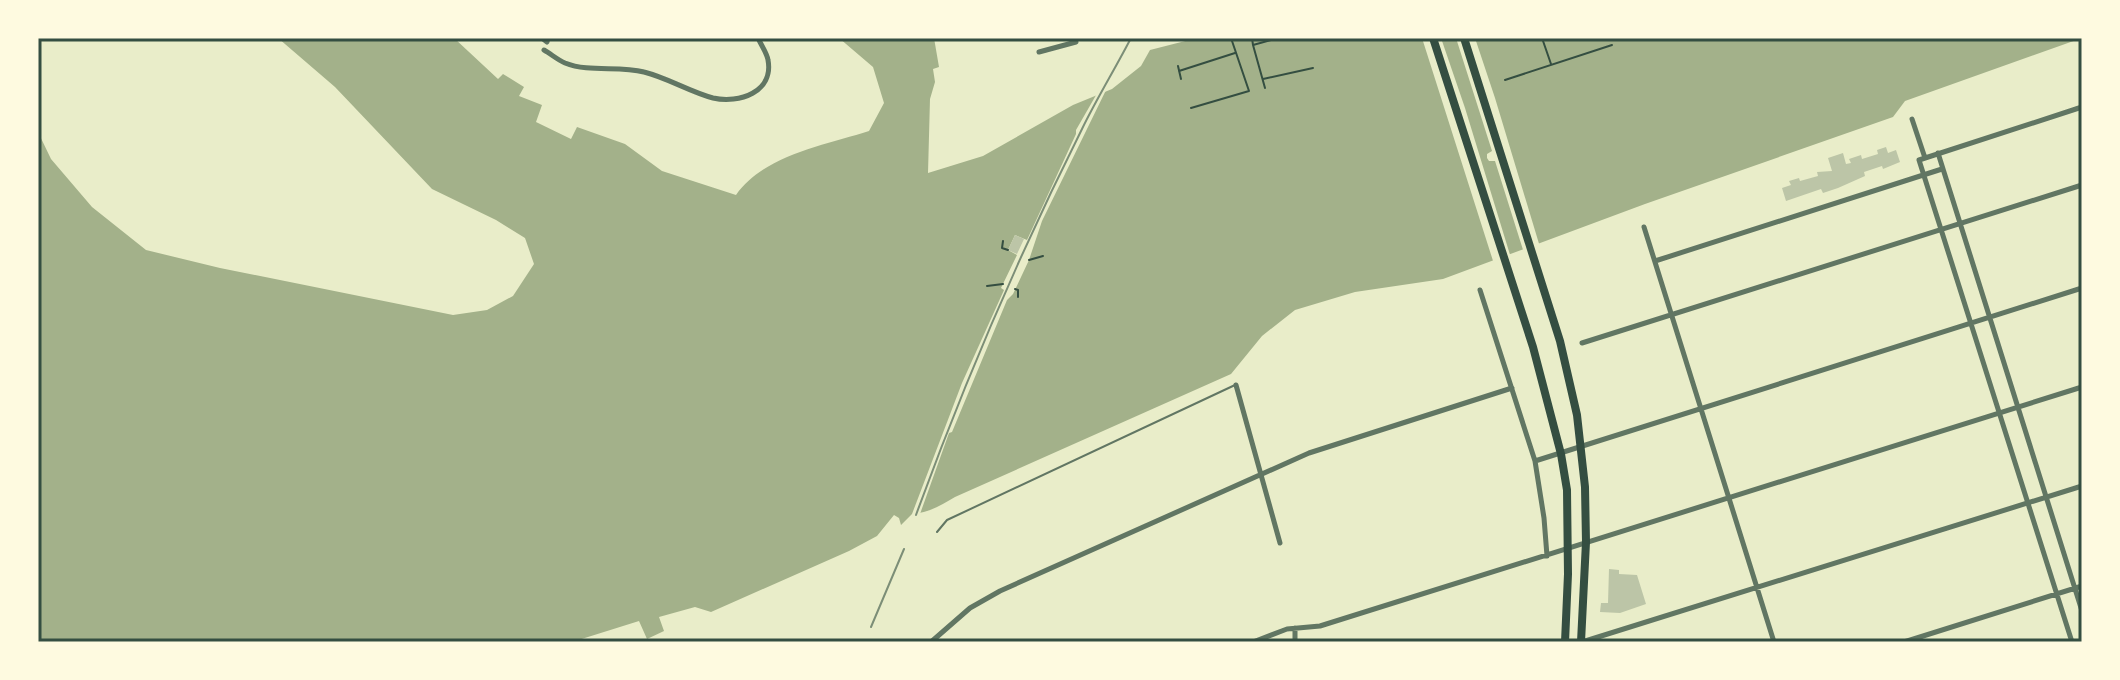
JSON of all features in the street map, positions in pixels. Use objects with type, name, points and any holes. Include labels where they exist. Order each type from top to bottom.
[{"type":"main road","points":[[1433,38],[1542,379],[1561,454],[1567,490],[1565,642]]},
{"type":"main road","points":[[1464,38],[1566,365],[1581,448],[1586,542],[1581,642]]},
{"type":"street","points":[[544,50],[564,63],[642,71],[715,99],[735,98],[752,95],[763,87],[768,74],[768,60],[758,38]]},
{"type":"street","points":[[1039,52],[1076,42],[1075,38]]},
{"type":"street","points":[[1922,159],[2082,107]]},
{"type":"street","points":[[1912,119],[1924,174],[2072,642]]},
{"type":"street","points":[[1938,153],[2082,611]]},
{"type":"street","points":[[1655,261],[1942,169]]},
{"type":"street","points":[[1582,343],[2082,185]]},
{"type":"street","points":[[1644,227],[1774,642]]},
{"type":"street","points":[[1535,461],[2082,288]]},
{"type":"street","points":[[1480,290],[1535,461],[1547,556]]},
{"type":"street","points":[[1236,385],[1280,543]]},
{"type":"street","points":[[1253,642],[1295,628],[1320,626],[2082,387]]},
{"type":"street","points":[[931,642],[970,608],[1000,591],[1309,453],[1512,388]]},
{"type":"street","points":[[1581,642],[2082,486]]},
{"type":"street","points":[[1904,642],[2082,586]]},
{"type":"street","points":[[1295,628],[1295,642]]},
{"type":"lane","points":[[937,532],[947,520],[1236,385]]},
{"type":"path","points":[[1191,108],[1249,91],[1231,38]]},
{"type":"path","points":[[1252,38],[1265,88]]},
{"type":"path","points":[[1253,45],[1278,38]]},
{"type":"path","points":[[1542,38],[1551,65]]},
{"type":"path","points":[[1505,80],[1612,45]]},
{"type":"path","points":[[1179,71],[1236,53]]},
{"type":"path","points":[[1178,66],[1181,79]]},
{"type":"path","points":[[1263,79],[1313,68]]},
{"type":"path","points":[[1003,241],[1002,248],[1008,250]]},
{"type":"path","points":[[1029,260],[1043,256]]},
{"type":"path","points":[[987,286],[1003,284]]},
{"type":"path","points":[[1015,289],[1018,290],[1018,297]]},
{"type":"shaded area","points":[[278,38],[454,38],[498,79],[503,74],[524,87],[519,96],[542,105],[536,122],[571,139],[577,127],[625,144],[662,171],[736,195],[748,181],[779,161],[869,131],[884,103],[873,67],[839,38],[934,38],[939,67],[933,69],[935,82],[930,99],[928,173],[983,156],[1073,105],[1112,89],[1141,66],[1150,50],[1197,38],[2082,38],[1905,101],[1893,117],[1443,279],[1355,292],[1295,310],[1262,336],[1231,374],[935,508],[912,514],[901,525],[894,515],[877,536],[849,551],[711,612],[695,607],[659,617],[664,631],[647,639],[639,621],[572,642],[38,642],[38,132],[51,159],[92,207],[146,250],[453,315],[487,310],[513,296],[534,264],[525,238],[496,220],[432,189],[335,87]]},
{"type":"pier","points":[[1422,38],[1441,38],[1511,258],[1494,264]]},
{"type":"pier","points":[[1456,38],[1475,38],[1495,98],[1540,247],[1524,253],[1495,161],[1487,158],[1492,151]]},
{"type":"pier","points":[[1108,86],[1042,221],[1013,294],[1007,300],[949,433],[920,514],[912,514],[962,383],[1017,255],[1008,250],[1015,235],[1027,240],[1076,130],[1099,90]]},
{"type":"building","points":[[1886,147],[1888,153],[1896,150],[1900,162],[1864,172],[1865,176],[1838,188],[1823,193],[1821,189],[1786,201],[1782,188],[1791,185],[1789,181],[1799,178],[1800,181],[1818,176],[1817,172],[1832,171],[1828,158],[1843,153],[1846,164],[1851,163],[1849,159],[1878,154],[1877,150]]},
{"type":"building","points":[[1015,235],[1024,239],[1017,254],[1008,250]]},
{"type":"building","points":[[1609,569],[1619,570],[1619,574],[1637,575],[1646,604],[1620,613],[1600,612],[1601,603],[1608,603]]},
{"type":"railway","points":[[916,515],[1014,272],[1082,129],[1131,38]]},
{"type":"railway","points":[[871,627],[904,549]]}]
